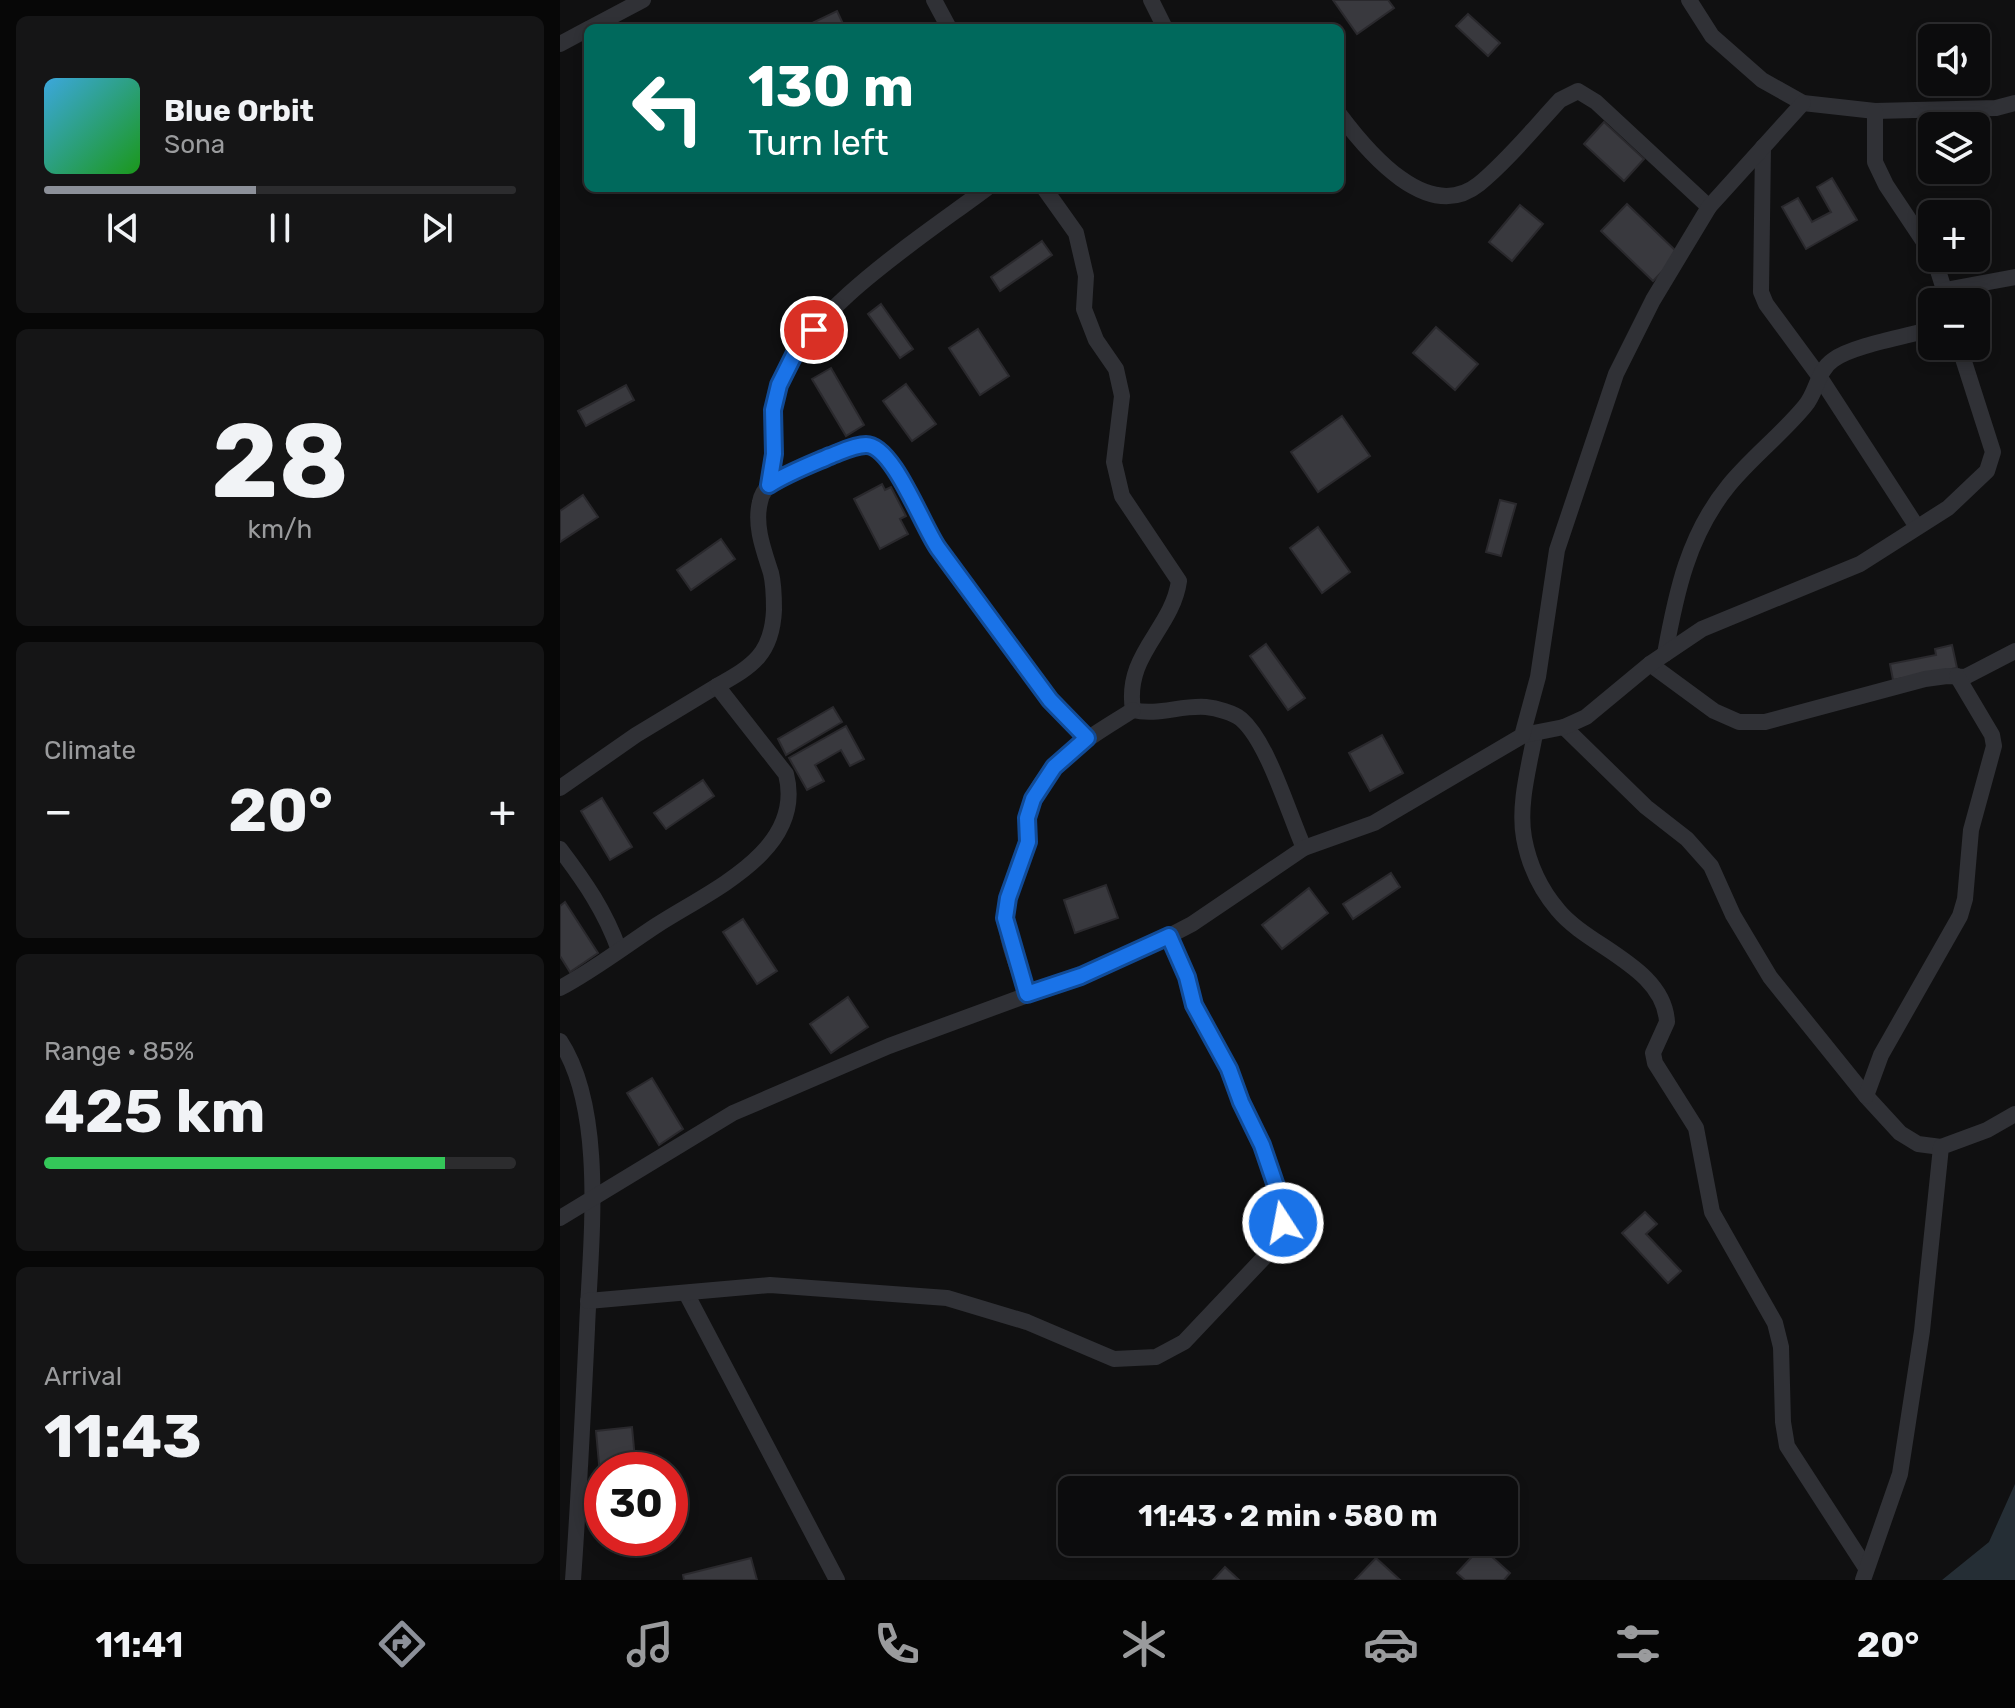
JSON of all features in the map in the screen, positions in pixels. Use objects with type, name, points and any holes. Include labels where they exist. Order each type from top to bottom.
[{"type":"street","points":[[597,24],[643,0]]},
{"type":"street","points":[[934,0],[947,24]]},
{"type":"street","points":[[1151,0],[1163,24]]},
{"type":"street","points":[[1689,0],[1712,36],[1762,80],[1803,103],[1875,111],[1996,108],[2015,103]]},
{"type":"street","points":[[560,44],[584,31]]},
{"type":"street","points":[[1344,120],[1391,172],[1413,187],[1432,193],[1456,195],[1477,186],[1560,100],[1578,91],[1596,102],[1709,207]]},
{"type":"street","points":[[1803,103],[1709,207],[1647,312],[1616,374],[1557,550],[1528,735],[1523,835],[1533,872],[1559,912],[1642,976],[1662,1003],[1667,1022],[1653,1053],[1655,1063],[1696,1128],[1706,1193],[1716,1221],[1763,1297],[1775,1323],[1781,1347],[1783,1422],[1787,1446],[1864,1574]]},
{"type":"street","points":[[1875,111],[1875,162],[1886,185],[1918,233]]},
{"type":"street","points":[[1763,147],[1761,292],[1766,304],[1819,376],[1917,527]]},
{"type":"street","points":[[560,788],[636,735],[742,672],[762,655],[773,635],[772,578],[758,523],[760,500],[769,485],[774,454],[773,410],[779,385],[794,355],[814,330],[875,272],[982,192]]},
{"type":"street","points":[[1047,192],[1076,233],[1086,276],[1084,309],[1096,340],[1116,369],[1122,396],[1114,462],[1122,496],[1172,566],[1179,581],[1176,602],[1137,663],[1131,697],[1133,710]]},
{"type":"street","points":[[1975,288],[2015,277]]},
{"type":"street","points":[[1665,654],[1677,587],[1688,551],[1727,487],[1807,404],[1819,376],[1832,360],[1846,352],[1918,333]]},
{"type":"street","points":[[560,1218],[733,1113],[889,1046],[1093,971],[1169,936],[1192,924],[1304,848],[1374,823],[1528,735],[1564,727],[1586,717],[1650,664],[1702,629],[1860,564],[1948,508],[1987,471],[1993,452],[1963,360]]},
{"type":"street","points":[[769,485],[786,474],[846,449],[867,445],[880,450],[892,463],[924,528],[938,548],[1050,700],[1087,738]]},
{"type":"street","points":[[1650,664],[1714,711],[1739,722],[1765,722],[1925,679],[1965,677],[2015,651]]},
{"type":"street","points":[[1866,1096],[1881,1055],[1960,916],[1965,899],[1971,830],[1994,746],[1992,735],[1957,676]]},
{"type":"street","points":[[560,988],[744,869],[762,854],[779,829],[788,807],[790,791],[786,774],[717,686]]},
{"type":"street","points":[[1027,994],[1005,918],[1008,898],[1028,842],[1027,818],[1033,799],[1054,767],[1087,738],[1133,710],[1147,714],[1191,706],[1211,708],[1241,719],[1262,749],[1304,848]]},
{"type":"street","points":[[1564,727],[1646,807],[1687,839],[1711,866],[1733,915],[1770,977],[1866,1096],[1900,1133],[1918,1144],[1941,1147],[1987,1130],[2015,1114]]},
{"type":"street","points":[[560,849],[607,916],[619,950]]},
{"type":"street","points":[[588,1301],[770,1285],[947,1298],[1027,1322],[1114,1359],[1156,1357],[1184,1342],[1273,1248],[1283,1223],[1278,1192],[1262,1145],[1229,1069],[1194,1005],[1187,977],[1169,936]]},
{"type":"street","points":[[560,1041],[570,1056],[583,1096],[591,1157],[592,1196],[573,1580]]},
{"type":"street","points":[[1864,1574],[1900,1474],[1924,1316],[1941,1147]]},
{"type":"street","points":[[686,1293],[837,1580]]},
{"type":"shaded area","points":[[2015,1484],[2015,1580],[1942,1580],[1989,1542]]},
{"type":"building","points":[[1333,0],[1388,0],[1394,8],[1357,34]]},
{"type":"building","points":[[837,11],[843,24],[810,24]]},
{"type":"building","points":[[1468,14],[1500,43],[1488,56],[1456,26]]},
{"type":"building","points":[[1604,122],[1644,159],[1624,181],[1584,144]]},
{"type":"building","points":[[1832,178],[1857,220],[1806,249],[1782,207],[1798,198],[1812,222],[1831,212],[1817,187]]},
{"type":"building","points":[[1627,204],[1679,254],[1653,281],[1601,231]]},
{"type":"building","points":[[1520,205],[1543,224],[1512,261],[1489,242]]},
{"type":"building","points":[[1042,241],[1052,255],[1000,291],[991,277]]},
{"type":"building","points":[[881,304],[913,349],[900,358],[868,314]]},
{"type":"building","points":[[1436,327],[1478,364],[1455,390],[1413,353]]},
{"type":"building","points":[[978,329],[1009,376],[980,395],[949,348]]},
{"type":"building","points":[[831,368],[864,425],[846,436],[812,379]]},
{"type":"building","points":[[906,384],[936,424],[912,441],[883,401]]},
{"type":"building","points":[[626,385],[634,400],[586,426],[578,411]]},
{"type":"building","points":[[1342,416],[1370,456],[1318,492],[1291,452]]},
{"type":"building","points":[[882,484],[885,490],[891,487],[906,516],[900,519],[908,534],[880,549],[854,499]]},
{"type":"building","points":[[583,495],[598,517],[560,542],[560,511]]},
{"type":"building","points":[[1500,500],[1516,504],[1501,556],[1486,552]]},
{"type":"building","points":[[1318,527],[1350,572],[1322,593],[1290,548]]},
{"type":"building","points":[[721,539],[735,559],[691,590],[677,570]]},
{"type":"building","points":[[1266,644],[1305,698],[1288,710],[1250,656]]},
{"type":"building","points":[[1952,645],[1957,668],[1893,680],[1890,664],[1936,655],[1935,649]]},
{"type":"building","points":[[833,707],[842,722],[786,755],[778,739]]},
{"type":"building","points":[[846,726],[864,759],[850,766],[841,750],[815,765],[824,781],[807,790],[789,758]]},
{"type":"building","points":[[1382,735],[1403,773],[1370,791],[1349,753]]},
{"type":"building","points":[[703,780],[714,796],[666,829],[654,813]]},
{"type":"building","points":[[602,798],[632,847],[610,860],[581,811]]},
{"type":"building","points":[[1391,873],[1400,887],[1353,919],[1343,904]]},
{"type":"building","points":[[1106,885],[1118,918],[1075,933],[1064,900]]},
{"type":"building","points":[[1309,888],[1328,913],[1282,949],[1262,925]]},
{"type":"building","points":[[565,902],[598,953],[570,972],[560,956],[560,906]]},
{"type":"building","points":[[743,919],[777,971],[757,984],[723,932]]},
{"type":"building","points":[[848,997],[868,1027],[831,1053],[810,1024]]},
{"type":"building","points":[[652,1078],[683,1129],[659,1145],[627,1093]]},
{"type":"building","points":[[1645,1212],[1657,1224],[1646,1234],[1681,1271],[1668,1283],[1622,1233]]},
{"type":"building","points":[[632,1427],[634,1452],[598,1452],[596,1431]]},
{"type":"building","points":[[1473,1556],[1491,1556],[1510,1573],[1504,1580],[1465,1580],[1457,1573]]},
{"type":"building","points":[[751,1558],[757,1580],[684,1580],[683,1575]]},
{"type":"building","points":[[1376,1558],[1400,1580],[1355,1580]]},
{"type":"building","points":[[1225,1567],[1239,1580],[1213,1580]]},
{"type":"route","points":[[814,330],[794,355],[779,385],[773,410],[774,454],[769,485],[786,474],[846,449],[867,445],[880,450],[892,463],[924,528],[938,548],[1050,700],[1087,738],[1054,767],[1033,799],[1027,818],[1028,842],[1008,898],[1005,918],[1009,940],[1027,994],[1055,987],[1169,936],[1187,977],[1194,1005],[1229,1069],[1262,1145],[1278,1192],[1283,1223]]}]
